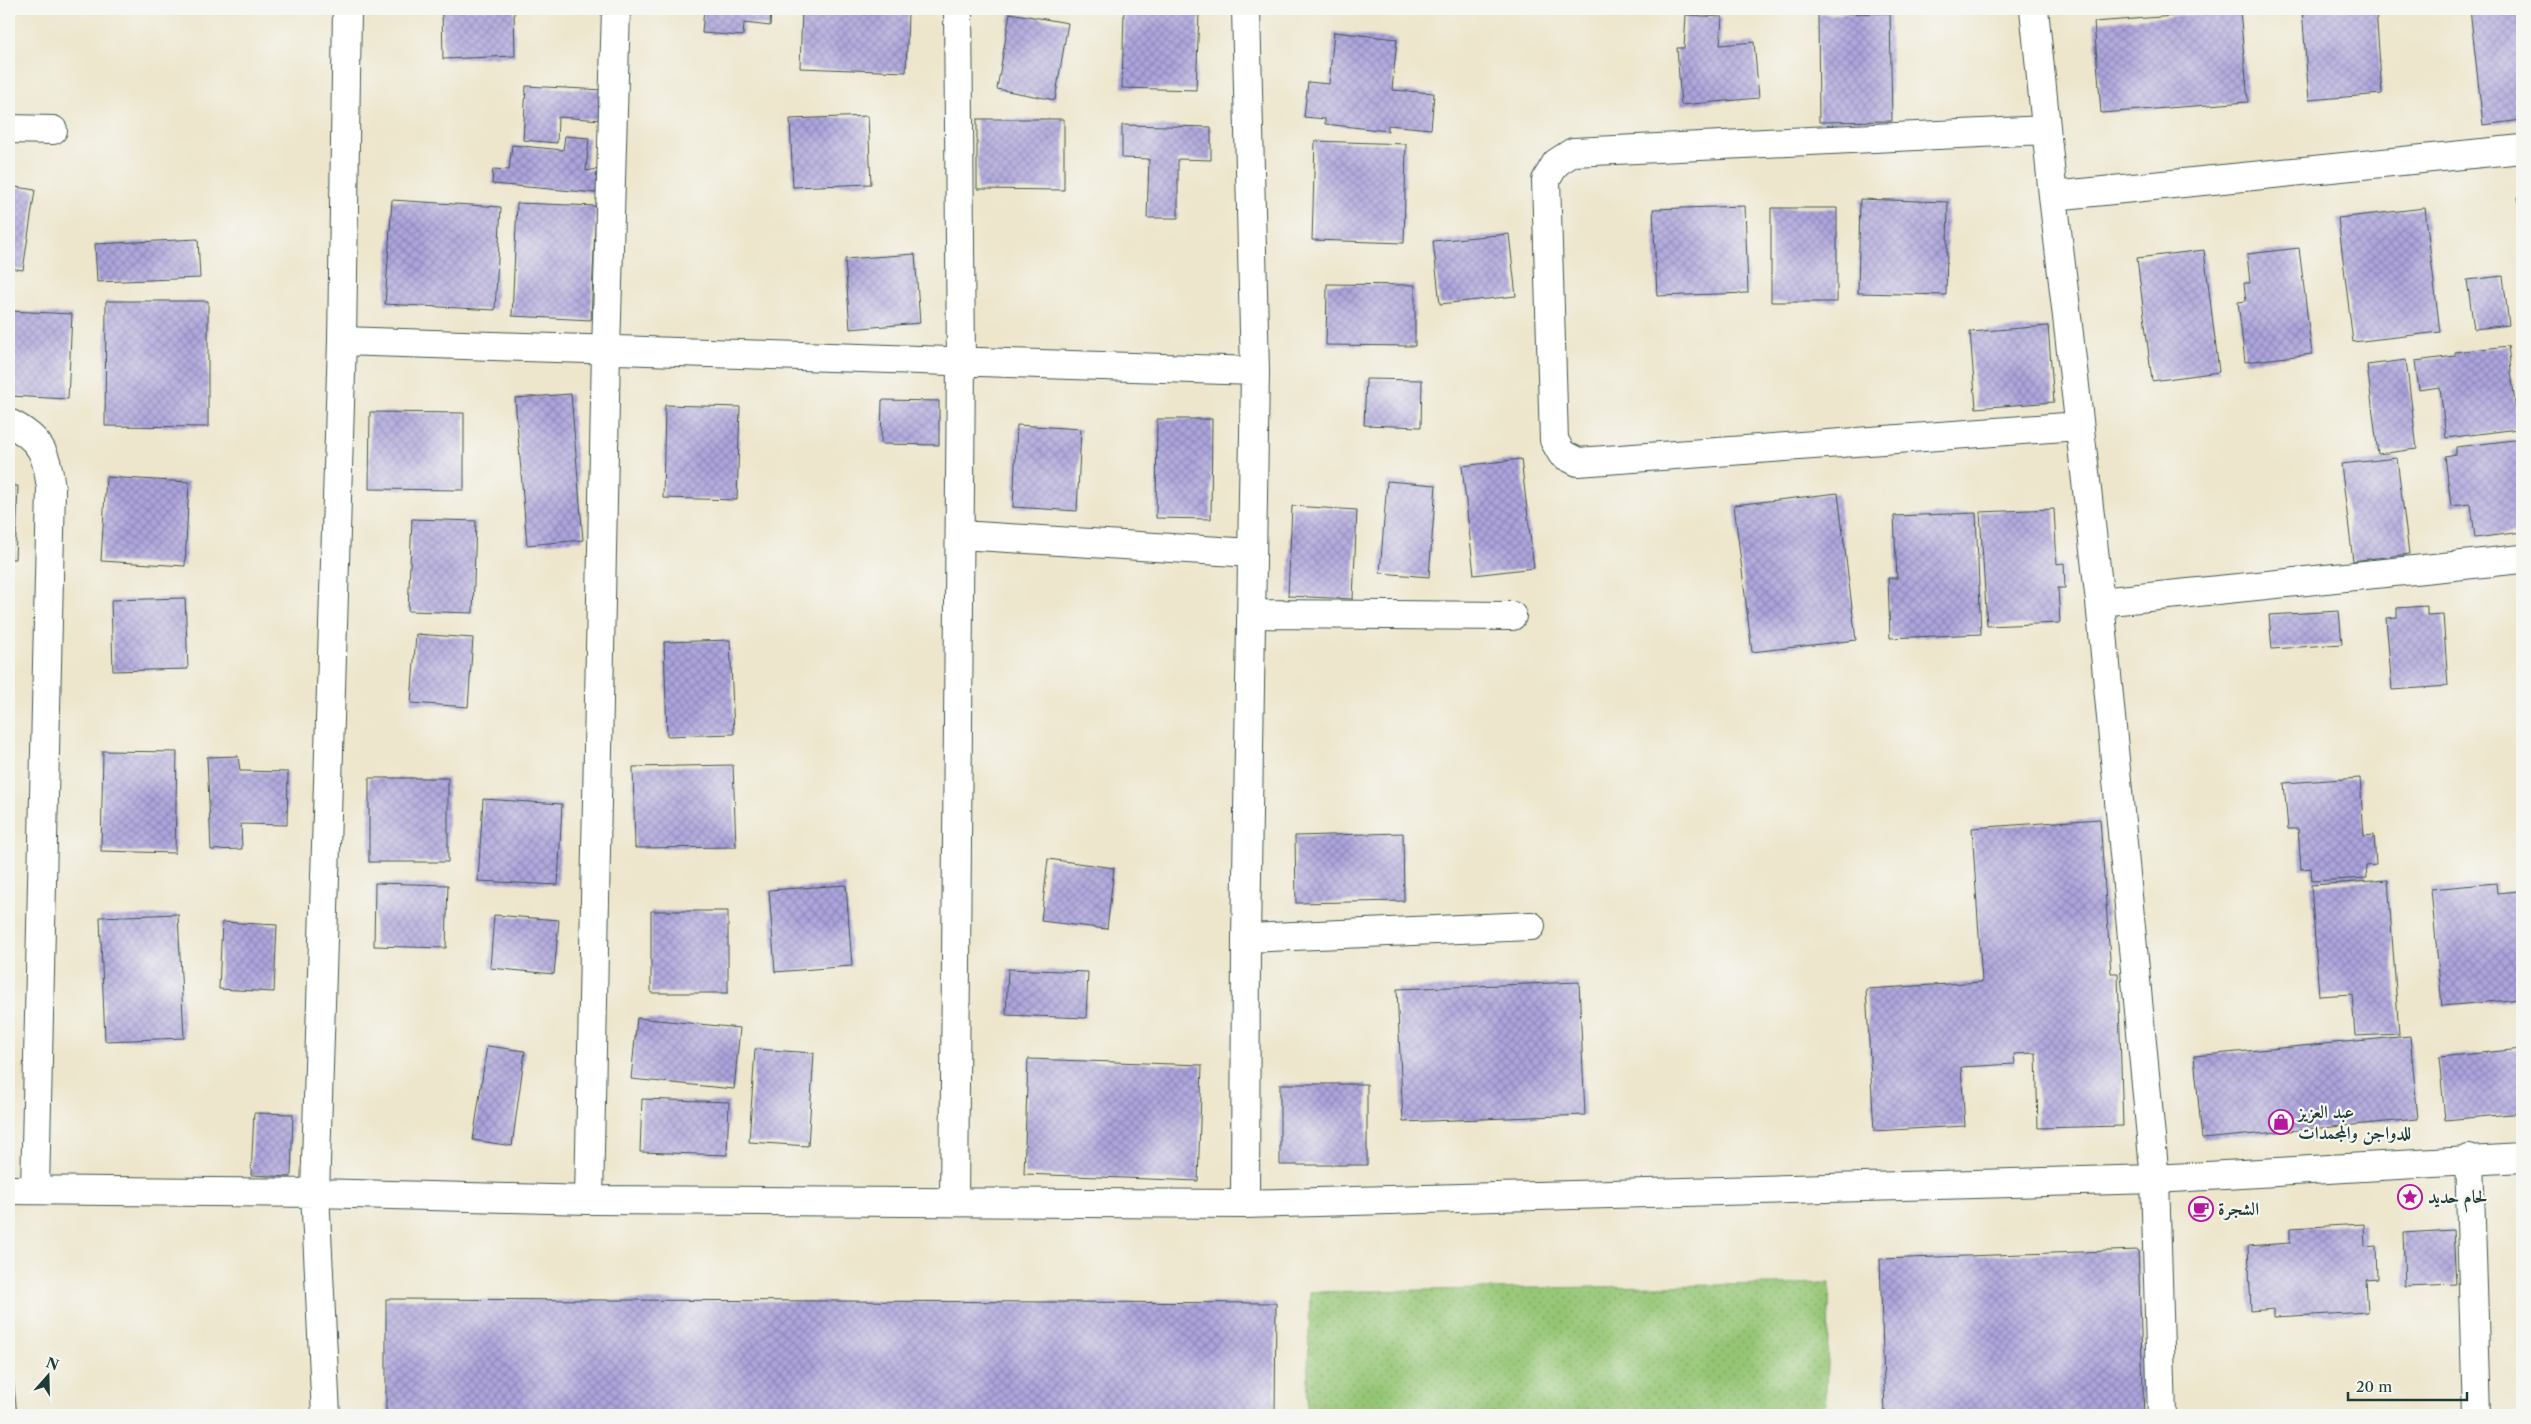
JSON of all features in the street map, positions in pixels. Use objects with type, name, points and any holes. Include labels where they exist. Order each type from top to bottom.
[{"type":"street","points":[[326,1415],[315,1193],[342,341],[347,9]]},
{"type":"street","points":[[589,1200],[606,350],[616,9]]},
{"type":"street","points":[[954,1202],[961,362],[958,9]]},
{"type":"street","points":[[1245,1204],[1246,938],[1255,371],[1246,9]]},
{"type":"street","points":[[2034,9],[2053,196],[2100,602],[2156,1179],[2162,1415]]},
{"type":"street","points":[[9,130],[53,130]]},
{"type":"street","points":[[2046,130],[1573,152],[1556,163],[1546,180],[1554,440],[1562,454],[1578,462],[2079,426]]},
{"type":"street","points":[[2053,196],[2522,149]]},
{"type":"street","points":[[342,341],[1255,371]]},
{"type":"street","points":[[9,424],[34,438],[48,461],[51,489],[22,1190],[315,1193],[589,1200],[1245,1204],[2156,1179],[2469,1159],[2522,1158]]},
{"type":"street","points":[[960,535],[1252,553]]},
{"type":"street","points":[[2100,602],[2522,559]]},
{"type":"street","points":[[1251,614],[1512,616]]},
{"type":"street","points":[[1246,938],[1531,926]]},
{"type":"street","points":[[2469,1159],[2477,1415]]},
{"type":"green space","points":[[1830,1283],[1825,1415],[1307,1415],[1310,1292]]},
{"type":"building","points":[[442,9],[514,9],[515,56],[443,59]]},
{"type":"building","points":[[704,9],[771,9],[770,26],[744,23],[743,36],[702,33]]},
{"type":"building","points":[[802,9],[908,13],[906,72],[800,68]]},
{"type":"building","points":[[1953,9],[2003,9],[2003,11],[1953,11]]},
{"type":"building","points":[[2302,9],[2376,9],[2382,94],[2309,100]]},
{"type":"building","points":[[2470,9],[2522,9],[2522,120],[2483,125]]},
{"type":"building","points":[[1124,11],[1199,14],[1196,90],[1122,88]]},
{"type":"building","points":[[2240,11],[2248,102],[2101,113],[2094,22]]},
{"type":"building","points":[[1010,13],[1068,23],[1055,100],[997,89]]},
{"type":"building","points":[[1890,13],[1892,121],[1819,122],[1818,14]]},
{"type":"building","points":[[1686,15],[1722,17],[1720,45],[1754,42],[1759,98],[1681,105],[1677,48],[1684,48]]},
{"type":"building","points":[[1334,32],[1397,39],[1392,90],[1434,93],[1431,129],[1388,125],[1388,131],[1325,124],[1325,119],[1304,117],[1308,82],[1329,84]]},
{"type":"building","points":[[526,86],[604,90],[602,120],[558,117],[557,143],[523,140]]},
{"type":"building","points":[[868,116],[871,184],[793,187],[790,119]]},
{"type":"building","points":[[977,119],[1064,119],[1064,190],[977,189]]},
{"type":"building","points":[[1122,125],[1211,127],[1211,160],[1178,159],[1178,218],[1147,218],[1149,159],[1122,158]]},
{"type":"building","points":[[565,136],[589,138],[586,171],[598,169],[596,193],[492,184],[493,169],[509,170],[512,145],[563,150]]},
{"type":"building","points":[[1315,141],[1406,144],[1404,243],[1312,240]]},
{"type":"building","points":[[9,186],[35,190],[23,270],[9,268]]},
{"type":"building","points":[[2522,196],[2522,220],[2521,220],[2518,197]]},
{"type":"building","points":[[1860,199],[1948,202],[1946,295],[1858,293]]},
{"type":"building","points":[[392,200],[501,207],[495,310],[385,304]]},
{"type":"building","points":[[517,203],[596,206],[591,320],[512,316]]},
{"type":"building","points":[[1745,206],[1748,293],[1657,296],[1653,209]]},
{"type":"building","points":[[1771,208],[1837,208],[1837,302],[1771,302]]},
{"type":"building","points":[[2425,208],[2440,332],[2353,342],[2338,218]]},
{"type":"building","points":[[1509,234],[1516,296],[1440,304],[1433,241]]},
{"type":"building","points":[[198,239],[200,278],[97,282],[95,244]]},
{"type":"building","points":[[2299,248],[2312,354],[2245,362],[2238,302],[2246,301],[2244,283],[2250,283],[2247,254]]},
{"type":"building","points":[[2204,250],[2219,372],[2152,381],[2137,258]]},
{"type":"building","points":[[915,254],[920,323],[850,329],[845,259]]},
{"type":"building","points":[[2503,276],[2509,325],[2474,329],[2467,280]]},
{"type":"building","points":[[1327,284],[1415,285],[1415,346],[1326,345]]},
{"type":"building","points":[[106,301],[208,301],[208,427],[105,426]]},
{"type":"building","points":[[9,311],[72,314],[68,399],[9,396]]},
{"type":"building","points":[[2048,326],[2054,402],[1976,408],[1970,332]]},
{"type":"building","points":[[2508,346],[2518,429],[2446,438],[2440,387],[2419,390],[2415,361],[2455,356],[2455,352]]},
{"type":"building","points":[[2406,360],[2417,449],[2378,454],[2367,365]]},
{"type":"building","points":[[1366,379],[1422,380],[1421,427],[1364,425]]},
{"type":"building","points":[[571,394],[583,540],[527,545],[515,398]]},
{"type":"building","points":[[882,400],[939,401],[939,445],[881,444]]},
{"type":"building","points":[[665,405],[740,407],[737,500],[663,498]]},
{"type":"building","points":[[370,412],[464,413],[464,490],[369,489]]},
{"type":"building","points":[[1157,419],[1212,419],[1211,519],[1156,518]]},
{"type":"building","points":[[1017,425],[1081,429],[1077,511],[1013,507]]},
{"type":"building","points":[[2522,439],[2522,532],[2475,538],[2471,504],[2451,506],[2445,456],[2456,454],[2456,447]]},
{"type":"building","points":[[2397,458],[2409,554],[2353,561],[2341,464]]},
{"type":"building","points":[[1521,459],[1534,568],[1474,575],[1462,466]]},
{"type":"building","points":[[106,477],[189,482],[185,566],[101,561]]},
{"type":"building","points":[[1387,481],[1436,485],[1429,577],[1380,573]]},
{"type":"building","points":[[9,486],[18,486],[15,559],[9,559]]},
{"type":"building","points":[[1838,493],[1856,640],[1752,652],[1734,505]]},
{"type":"building","points":[[1292,506],[1357,510],[1353,599],[1288,596]]},
{"type":"building","points":[[2054,509],[2057,564],[2064,563],[2065,588],[2058,588],[2060,623],[1987,626],[1980,512]]},
{"type":"building","points":[[1976,513],[1981,634],[1890,638],[1888,578],[1897,578],[1894,516]]},
{"type":"building","points":[[412,519],[476,521],[473,613],[408,611]]},
{"type":"building","points":[[185,598],[188,669],[113,671],[111,600]]},
{"type":"building","points":[[2427,606],[2427,615],[2443,614],[2448,686],[2392,690],[2386,618],[2397,617],[2397,608]]},
{"type":"building","points":[[2339,611],[2342,644],[2272,649],[2269,615]]},
{"type":"building","points":[[416,634],[473,638],[468,707],[411,703]]},
{"type":"building","points":[[730,640],[734,734],[667,736],[664,642]]},
{"type":"building","points":[[103,751],[177,752],[175,853],[101,851]]},
{"type":"building","points":[[238,756],[240,771],[288,772],[287,825],[241,824],[242,849],[211,850],[207,757]]},
{"type":"building","points":[[733,765],[736,847],[635,848],[633,767]]},
{"type":"building","points":[[369,778],[448,778],[448,862],[369,862]]},
{"type":"building","points":[[2360,778],[2364,836],[2374,835],[2376,865],[2366,866],[2367,878],[2312,881],[2311,868],[2301,869],[2298,829],[2288,829],[2284,783]]},
{"type":"building","points":[[483,799],[562,804],[558,885],[478,881]]},
{"type":"building","points":[[2100,819],[2111,973],[2118,973],[2123,1126],[2038,1128],[2036,1053],[2014,1054],[2015,1064],[1961,1067],[1965,1126],[1874,1131],[1866,989],[1982,982],[1972,828]]},
{"type":"building","points":[[1403,833],[1404,901],[1296,903],[1295,836]]},
{"type":"building","points":[[1048,859],[1114,868],[1107,929],[1041,921]]},
{"type":"building","points":[[2388,880],[2399,1034],[2355,1036],[2352,994],[2319,996],[2311,885]]},
{"type":"building","points":[[375,883],[448,885],[446,948],[374,946]]},
{"type":"building","points":[[2496,883],[2497,893],[2520,891],[2522,999],[2442,1006],[2431,889]]},
{"type":"building","points":[[846,885],[852,966],[775,972],[769,890]]},
{"type":"building","points":[[651,911],[728,911],[728,993],[651,993]]},
{"type":"building","points":[[178,914],[184,1038],[105,1041],[100,917]]},
{"type":"building","points":[[494,915],[559,920],[554,974],[490,968]]},
{"type":"building","points":[[222,922],[277,925],[274,992],[219,989]]},
{"type":"building","points":[[1008,969],[1088,972],[1086,1018],[1006,1015]]},
{"type":"building","points":[[1579,982],[1585,1115],[1403,1122],[1397,989]]},
{"type":"building","points":[[637,1018],[740,1028],[734,1089],[631,1079]]},
{"type":"building","points":[[2410,1036],[2418,1119],[2202,1139],[2194,1056]]},
{"type":"building","points":[[487,1046],[525,1051],[512,1146],[473,1140]]},
{"type":"building","points":[[755,1049],[814,1053],[808,1146],[749,1142]]},
{"type":"building","points":[[2522,1049],[2522,1113],[2445,1120],[2439,1057]]},
{"type":"building","points":[[1028,1059],[1202,1065],[1198,1181],[1024,1174]]},
{"type":"building","points":[[1280,1084],[1367,1084],[1367,1165],[1280,1165]]},
{"type":"building","points":[[642,1099],[729,1102],[727,1155],[640,1152]]},
{"type":"building","points":[[254,1113],[293,1114],[291,1177],[251,1175]]},
{"type":"building","points":[[2364,1224],[2365,1247],[2376,1246],[2377,1279],[2366,1280],[2368,1312],[2274,1317],[2274,1309],[2251,1311],[2248,1246],[2290,1243],[2290,1228]]},
{"type":"building","points":[[2453,1230],[2456,1284],[2405,1286],[2403,1233]]},
{"type":"building","points":[[2138,1250],[2144,1415],[1885,1415],[1880,1259]]},
{"type":"building","points":[[386,1299],[1276,1303],[1275,1415],[386,1415]]},
{"type":"building","points":[[10,1349],[17,1415],[9,1415]]},
{"type":"place","name":"عبد العزيز للدواجن والمجمدات","points":[[2281,1122]]},
{"type":"place","name":"لحام حديد","points":[[2410,1197]]},
{"type":"place","name":"الشجرة","points":[[2201,1209]]}]
